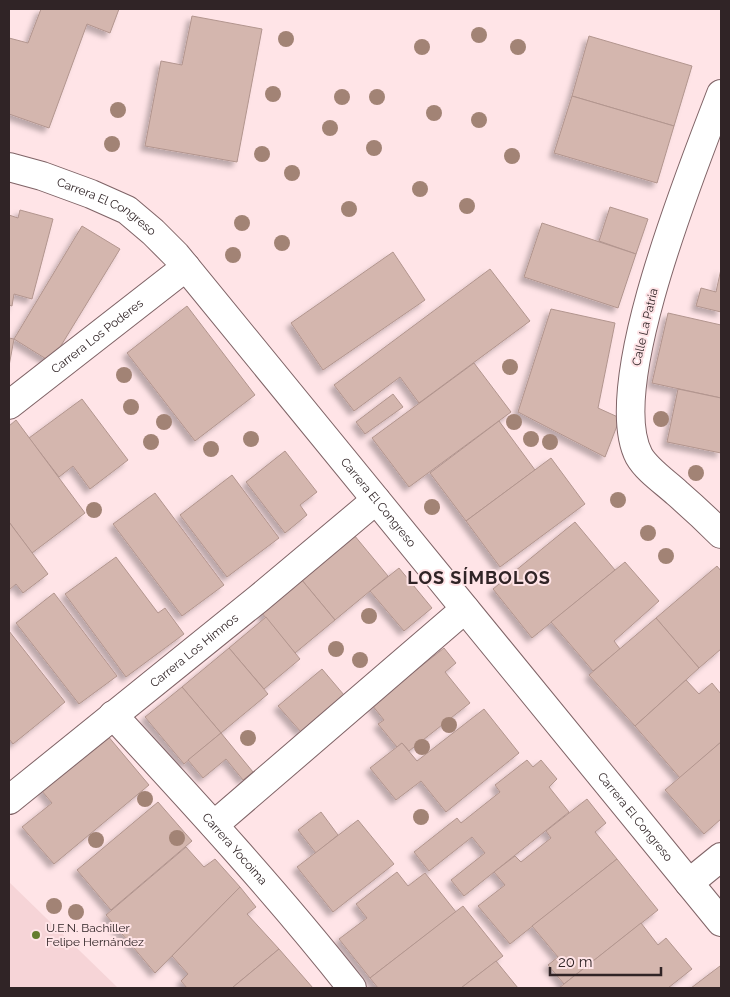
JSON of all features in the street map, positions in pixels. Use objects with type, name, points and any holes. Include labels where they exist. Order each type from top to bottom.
[{"type":"street","name":"Calle La Patria","points":[[721,94],[669,235],[645,318],[634,375],[630,413],[634,442],[640,457],[721,534]]},
{"type":"street","name":"Carrera El Congreso","points":[[9,167],[42,176],[91,194],[126,210],[153,232],[186,267],[721,922]]},
{"type":"street","name":"Carrera Los Poderes","points":[[9,405],[186,267]]},
{"type":"street","name":"Carrera Los Himnos","points":[[9,800],[258,599],[376,500]]},
{"type":"street","points":[[214,825],[465,609]]},
{"type":"street","name":"Carrera Yocoima","points":[[113,715],[214,825],[307,931],[352,988]]},
{"type":"street","points":[[689,883],[721,857]]},
{"type":"shaded area","name":"U.E.N. Bachiller Felipe Hernández","points":[[9,882],[118,988],[9,988]]},
{"type":"building","points":[[41,9],[119,9],[110,33],[87,24],[49,128],[9,114],[9,38],[28,43]]},
{"type":"building","points":[[192,16],[262,29],[237,162],[145,146],[161,61],[182,65]]},
{"type":"building","points":[[589,36],[692,66],[674,126],[572,96]]},
{"type":"building","points":[[572,96],[674,126],[657,183],[554,153]]},
{"type":"building","points":[[610,207],[648,219],[636,254],[599,241]]},
{"type":"building","points":[[20,210],[53,219],[32,299],[14,294],[12,306],[9,305],[9,215],[18,218]]},
{"type":"building","points":[[542,223],[636,254],[618,308],[524,277]]},
{"type":"building","points":[[82,226],[120,249],[51,362],[14,339]]},
{"type":"building","points":[[393,252],[425,300],[323,370],[291,323]]},
{"type":"building","points":[[490,269],[530,321],[419,403],[400,377],[354,411],[334,385]]},
{"type":"building","points":[[721,269],[721,312],[696,306],[701,288],[716,292]]},
{"type":"building","points":[[187,306],[255,395],[195,441],[127,353]]},
{"type":"building","points":[[551,309],[615,323],[598,408],[620,418],[605,457],[518,412]]},
{"type":"building","points":[[668,313],[721,325],[721,398],[652,383]]},
{"type":"building","points":[[9,338],[14,339],[9,366]]},
{"type":"building","points":[[474,363],[511,412],[409,487],[372,438]]},
{"type":"building","points":[[678,389],[721,398],[721,453],[667,442]]},
{"type":"building","points":[[393,394],[403,407],[365,434],[356,422]]},
{"type":"building","points":[[82,399],[128,460],[90,489],[73,466],[59,477],[29,438]]},
{"type":"building","points":[[16,420],[85,513],[32,553],[9,522],[9,426]]},
{"type":"building","points":[[499,421],[535,470],[466,521],[430,473]]},
{"type":"building","points":[[285,451],[317,492],[300,505],[307,515],[285,533],[246,482]]},
{"type":"building","points":[[551,458],[585,504],[500,567],[466,521]]},
{"type":"building","points":[[232,475],[279,538],[227,577],[180,515]]},
{"type":"building","points":[[155,493],[224,585],[182,616],[113,524]]},
{"type":"building","points":[[9,522],[48,574],[23,593],[16,584],[9,590]]},
{"type":"building","points":[[575,522],[615,570],[532,638],[493,589]]},
{"type":"building","points":[[354,535],[388,576],[335,620],[301,579]]},
{"type":"building","points":[[116,557],[158,613],[165,608],[184,634],[126,677],[65,594]]},
{"type":"building","points":[[625,562],[659,601],[614,641],[620,649],[593,671],[551,622]]},
{"type":"building","points":[[717,566],[721,571],[721,649],[699,668],[656,618]]},
{"type":"building","points":[[399,568],[432,608],[404,631],[370,591]]},
{"type":"building","points":[[301,579],[335,620],[295,653],[261,612]]},
{"type":"building","points":[[54,593],[117,676],[79,704],[16,623]]},
{"type":"building","points":[[266,617],[300,659],[264,689],[229,648]]},
{"type":"building","points":[[656,618],[699,668],[635,726],[589,675]]},
{"type":"building","points":[[9,631],[65,702],[13,744],[9,739]]},
{"type":"building","points":[[229,648],[268,694],[221,733],[182,687]]},
{"type":"building","points":[[444,648],[456,663],[445,672],[470,703],[409,751],[402,743],[397,747],[378,724],[384,720],[372,705]]},
{"type":"building","points":[[322,669],[344,695],[301,732],[278,706]]},
{"type":"building","points":[[686,680],[699,694],[712,683],[721,694],[721,742],[680,778],[635,726]]},
{"type":"building","points":[[182,687],[221,733],[184,764],[145,717]]},
{"type":"building","points":[[484,709],[519,753],[446,812],[421,781],[396,800],[370,768],[402,743],[417,761]]},
{"type":"building","points":[[221,733],[253,772],[243,780],[226,759],[203,778],[188,760]]},
{"type":"building","points":[[107,735],[149,785],[54,864],[22,827],[52,803],[41,790]]},
{"type":"building","points":[[721,742],[721,819],[704,834],[665,790]]},
{"type":"building","points":[[527,760],[533,767],[541,760],[557,779],[549,787],[569,812],[464,896],[451,880],[485,853],[472,837],[429,871],[414,852],[457,818],[461,823],[500,792],[495,785]]},
{"type":"building","points":[[587,799],[606,823],[595,832],[617,859],[510,944],[478,906],[505,885],[494,872],[515,856],[521,862],[551,838],[546,831]]},
{"type":"building","points":[[158,802],[192,841],[111,910],[77,870]]},
{"type":"building","points":[[321,812],[338,835],[316,853],[298,830]]},
{"type":"building","points":[[358,820],[394,864],[333,912],[297,867]]},
{"type":"building","points":[[186,847],[204,867],[215,859],[240,887],[155,973],[106,915]]},
{"type":"building","points":[[617,859],[658,910],[564,984],[548,965],[558,957],[532,926]]},
{"type":"building","points":[[397,872],[408,886],[425,873],[456,912],[370,978],[339,939],[367,918],[356,904]]},
{"type":"building","points":[[240,887],[256,907],[247,914],[279,949],[232,988],[187,988],[181,981],[188,974],[172,956]]},
{"type":"building","points":[[463,906],[503,956],[461,988],[378,988],[370,978]]},
{"type":"building","points":[[641,923],[658,945],[666,938],[692,969],[668,988],[559,988]]},
{"type":"building","points":[[279,949],[313,988],[232,988]]},
{"type":"building","points":[[496,961],[518,988],[461,988]]},
{"type":"building","points":[[720,966],[721,988],[691,988]]},
{"type":"place","name":"U.E.N. Bachiller Felipe Hernández","points":[[36,935]]},
{"type":"district","name":"LOS SÍMBOLOS","points":[[479,577]]}]
